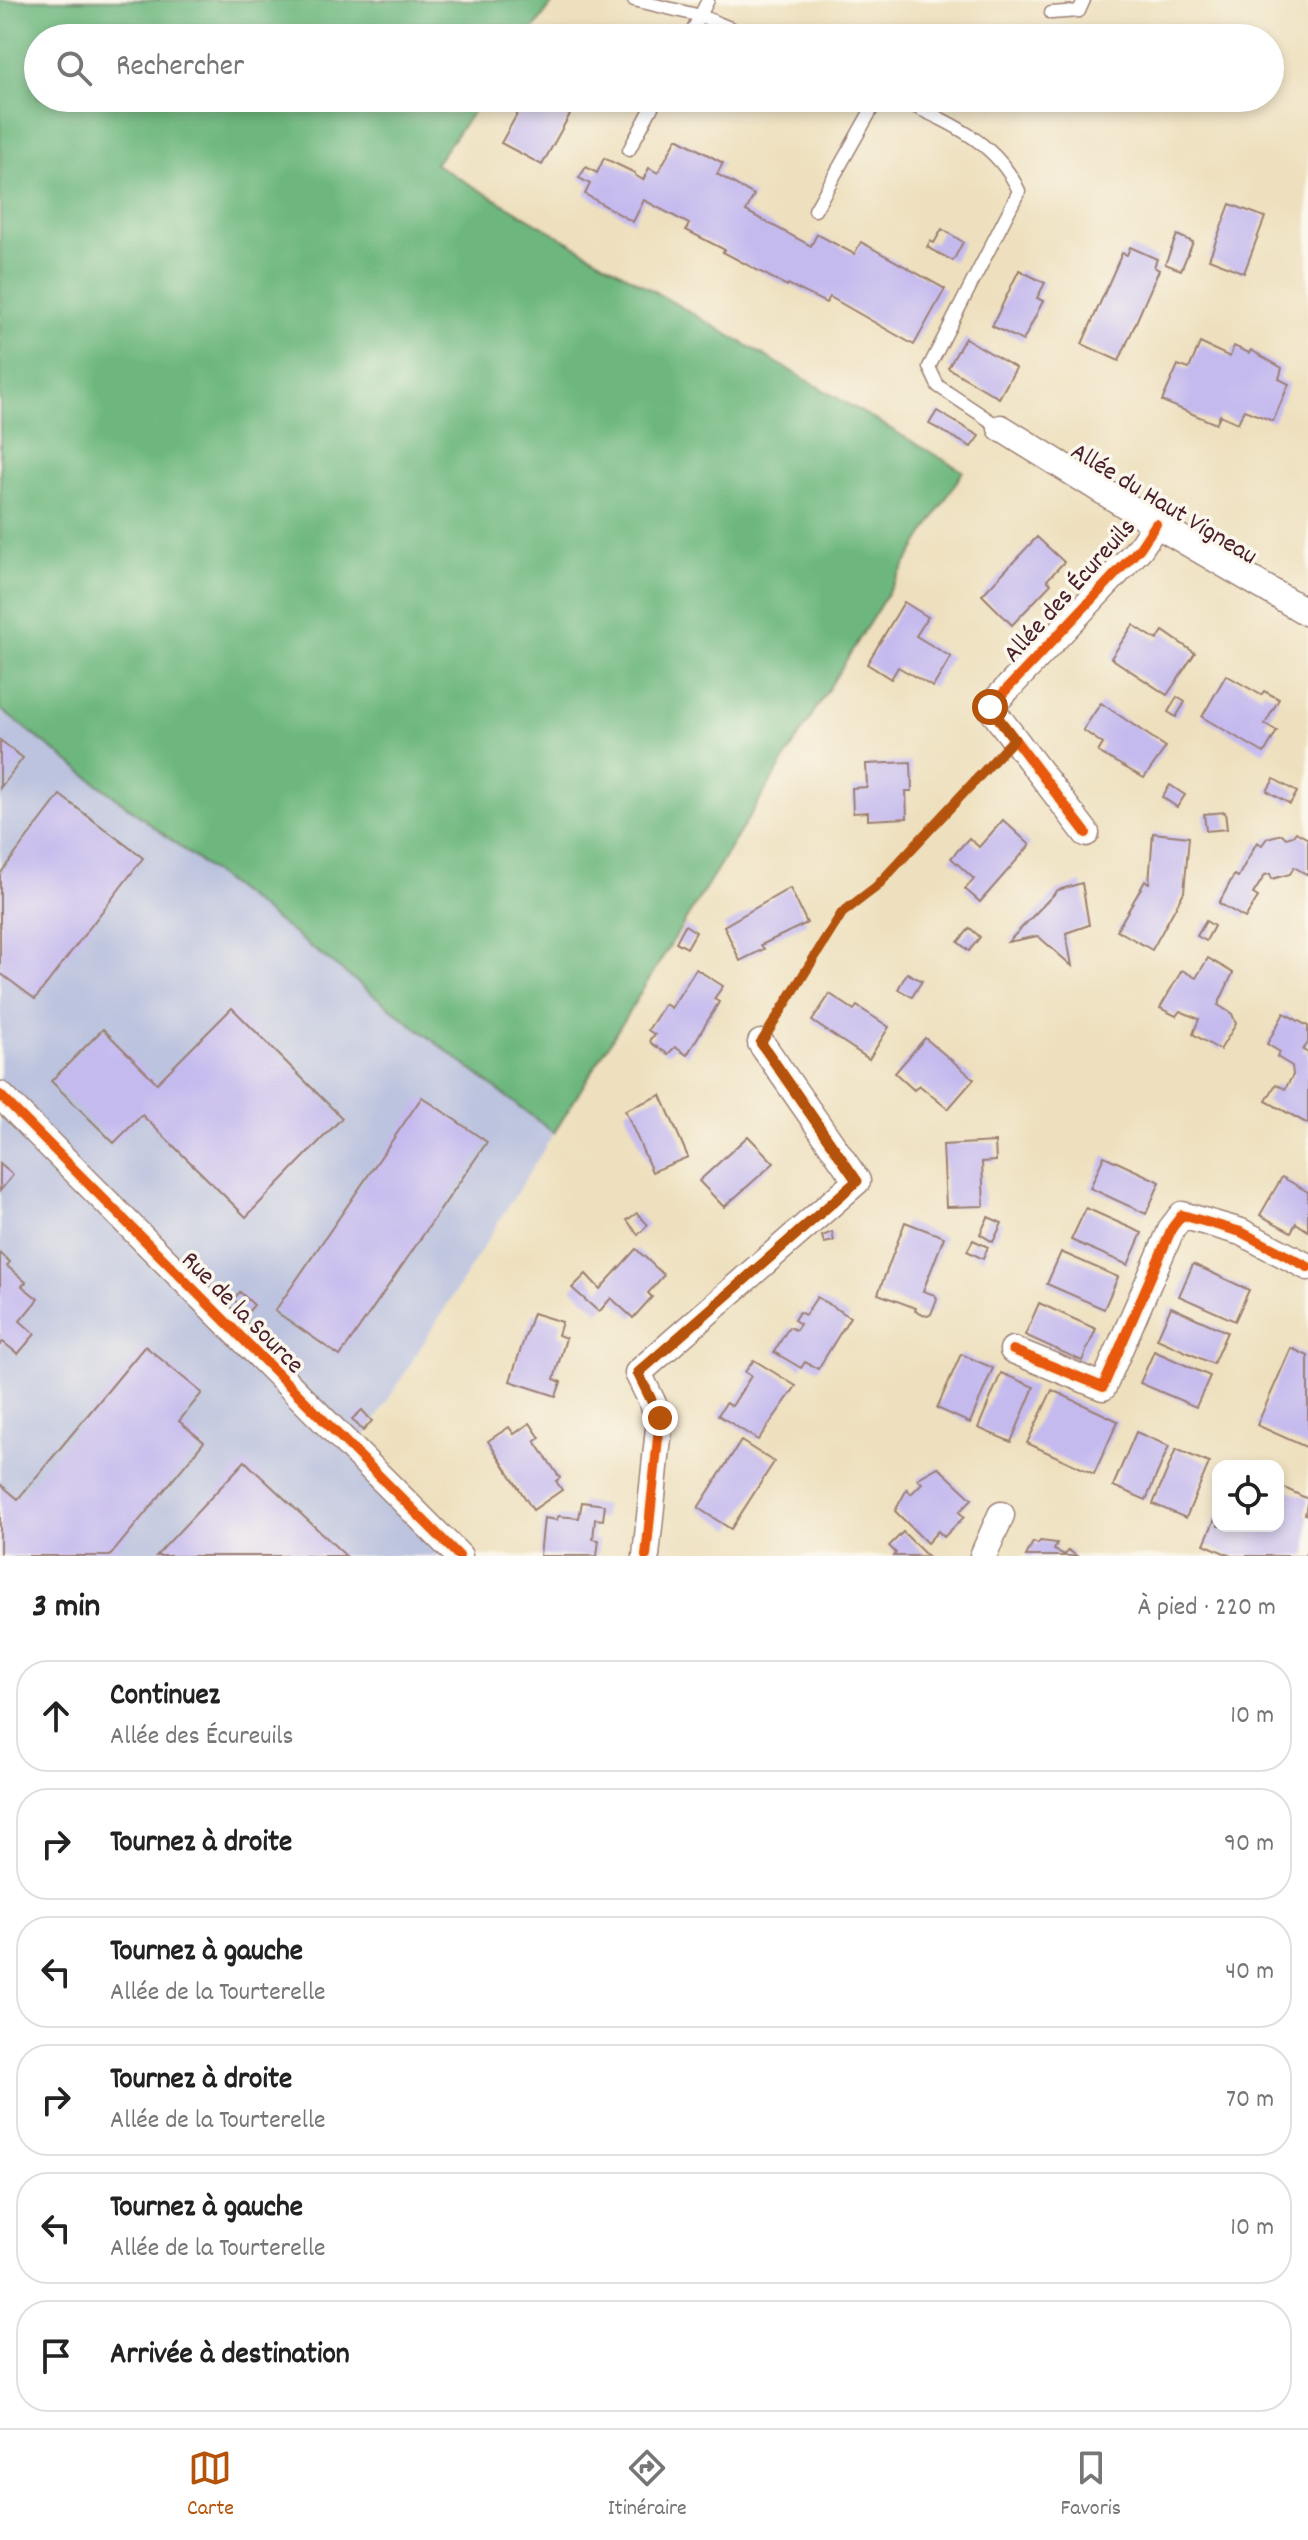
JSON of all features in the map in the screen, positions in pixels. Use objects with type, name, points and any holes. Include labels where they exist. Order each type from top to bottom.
[{"type":"street","name":"Allée du Haut Vigneau","points":[[1001,428],[1308,613]]},
{"type":"street","name":"Allée des Écureuils","points":[[1086,833],[990,707],[1140,548],[1156,524]]},
{"type":"street","points":[[646,1556],[660,1418],[638,1373],[857,1181],[761,1043]]},
{"type":"street","name":"Rue de la Source","points":[[0,1095],[459,1556]]},
{"type":"street","points":[[1013,1350],[1103,1387],[1172,1228],[1182,1215],[1241,1232],[1308,1267]]},
{"type":"street","points":[[983,1556],[1001,1515]]},
{"type":"lane","points":[[634,0],[701,16],[720,24]]},
{"type":"lane","points":[[697,24],[708,0]]},
{"type":"lane","points":[[1051,13],[1079,11],[1084,0]]},
{"type":"lane","points":[[629,150],[649,112]]},
{"type":"lane","points":[[815,210],[870,112]]},
{"type":"lane","points":[[923,112],[985,144],[1009,170],[1019,191],[929,367],[938,386],[1001,428]]},
{"type":"path","points":[[761,1043],[842,913],[876,887],[1014,739]]},
{"type":"shaded area","points":[[0,709],[554,1133],[355,1453],[471,1556],[0,1556]]},
{"type":"green space","points":[[0,0],[555,0],[537,24],[24,24],[24,112],[473,112],[435,164],[963,471],[554,1133],[0,709]]},
{"type":"building","points":[[518,112],[571,112],[542,165],[501,143]]},
{"type":"building","points":[[677,138],[723,163],[717,174],[754,195],[746,211],[811,246],[817,234],[854,254],[861,242],[945,289],[914,345],[830,297],[826,303],[723,252],[725,250],[686,230],[689,224],[644,200],[633,222],[585,194],[590,184],[579,178],[586,167],[597,173],[604,158],[643,180],[649,168],[658,173]]},
{"type":"building","points":[[1230,204],[1265,217],[1244,273],[1209,259]]},
{"type":"building","points":[[942,229],[963,242],[953,261],[927,247],[930,241],[934,243]]},
{"type":"building","points":[[1177,235],[1193,242],[1181,270],[1165,264]]},
{"type":"building","points":[[1130,247],[1157,259],[1154,267],[1159,270],[1119,361],[1082,344],[1122,253],[1127,255]]},
{"type":"building","points":[[1019,270],[1045,283],[1037,298],[1043,301],[1023,341],[992,326]]},
{"type":"building","points":[[965,338],[1016,368],[999,398],[948,368]]},
{"type":"building","points":[[1200,343],[1230,357],[1234,346],[1249,353],[1251,350],[1282,368],[1279,379],[1289,384],[1273,421],[1244,410],[1238,423],[1220,415],[1216,424],[1162,401],[1178,365],[1189,369]]},
{"type":"building","points":[[937,411],[979,436],[971,447],[929,424]]},
{"type":"building","points":[[1037,537],[1064,562],[1047,580],[1051,584],[1012,625],[982,595]]},
{"type":"building","points":[[904,602],[928,617],[916,636],[951,657],[933,687],[898,667],[891,679],[867,664]]},
{"type":"building","points":[[1133,625],[1157,640],[1163,631],[1195,653],[1167,695],[1111,658]]},
{"type":"building","points":[[1226,675],[1261,695],[1264,691],[1279,699],[1265,724],[1277,731],[1264,753],[1202,717]]},
{"type":"building","points":[[1177,697],[1185,702],[1176,717],[1168,712]]},
{"type":"building","points":[[1101,703],[1166,747],[1144,778],[1098,752],[1103,744],[1083,730]]},
{"type":"building","points":[[0,740],[23,758],[0,788]]},
{"type":"building","points":[[911,762],[912,791],[906,791],[907,818],[868,820],[868,812],[853,813],[852,788],[867,787],[866,764]]},
{"type":"building","points":[[1274,779],[1297,792],[1290,804],[1267,791]]},
{"type":"building","points":[[1170,785],[1185,795],[1177,807],[1162,797]]},
{"type":"building","points":[[60,795],[143,858],[35,999],[0,973],[0,874]]},
{"type":"building","points":[[1225,812],[1227,829],[1206,831],[1204,814]]},
{"type":"building","points":[[1003,820],[1030,845],[980,902],[965,889],[974,879],[951,858],[969,838],[979,847]]},
{"type":"building","points":[[1296,832],[1308,839],[1308,875],[1294,867],[1290,874],[1272,879],[1270,874],[1265,875],[1253,894],[1258,897],[1245,918],[1219,903],[1257,842],[1262,845],[1267,838],[1282,834],[1286,838]]},
{"type":"building","points":[[1153,833],[1189,837],[1184,892],[1152,950],[1117,930],[1145,881],[1149,883]]},
{"type":"building","points":[[1082,883],[1089,925],[1066,933],[1072,966],[1038,936],[1008,942],[1058,890]]},
{"type":"building","points":[[790,888],[807,923],[761,945],[764,949],[740,961],[724,926]]},
{"type":"building","points":[[1206,921],[1214,926],[1206,941],[1197,936]]},
{"type":"building","points":[[685,925],[696,932],[687,948],[676,942]]},
{"type":"building","points":[[970,928],[980,937],[969,951],[958,942]]},
{"type":"building","points":[[1208,958],[1233,973],[1218,1005],[1232,1014],[1236,1024],[1220,1050],[1193,1034],[1199,1019],[1180,1011],[1176,1016],[1160,1008],[1182,970],[1196,978]]},
{"type":"building","points":[[696,969],[723,986],[714,999],[719,1002],[687,1055],[675,1047],[668,1054],[651,1043],[650,1039],[655,1035],[648,1030],[665,1004],[671,1008]]},
{"type":"building","points":[[907,973],[922,981],[912,997],[898,989]]},
{"type":"building","points":[[830,994],[854,1010],[857,1006],[889,1027],[869,1059],[812,1021]]},
{"type":"building","points":[[232,1008],[342,1118],[246,1217],[142,1115],[114,1143],[51,1081],[103,1029],[157,1083]]},
{"type":"building","points":[[1284,1013],[1308,1026],[1308,1043],[1303,1050],[1308,1053],[1308,1124],[1266,1101],[1276,1084],[1285,1089],[1293,1075],[1292,1066],[1277,1057],[1280,1052],[1267,1044]]},
{"type":"building","points":[[925,1038],[974,1079],[948,1109],[919,1085],[914,1090],[895,1073]]},
{"type":"building","points":[[661,1095],[688,1157],[652,1172],[625,1110]]},
{"type":"building","points":[[422,1097],[487,1142],[340,1356],[275,1311]]},
{"type":"building","points":[[748,1136],[774,1163],[724,1207],[699,1181]]},
{"type":"building","points":[[995,1142],[996,1161],[982,1162],[984,1206],[946,1207],[943,1145]]},
{"type":"building","points":[[1104,1156],[1160,1182],[1146,1214],[1090,1188]]},
{"type":"building","points":[[0,1164],[13,1175],[0,1191]]},
{"type":"building","points":[[1282,1177],[1308,1192],[1308,1231],[1296,1223],[1291,1232],[1260,1215]]},
{"type":"building","points":[[1086,1208],[1142,1233],[1128,1265],[1071,1240]]},
{"type":"building","points":[[637,1213],[648,1225],[638,1235],[627,1220]]},
{"type":"building","points":[[988,1217],[1002,1223],[993,1242],[980,1234]]},
{"type":"building","points":[[905,1222],[944,1237],[923,1291],[935,1295],[937,1299],[928,1316],[915,1311],[916,1308],[878,1294]]},
{"type":"building","points":[[832,1232],[834,1241],[824,1243],[822,1236]]},
{"type":"building","points":[[973,1240],[988,1247],[983,1259],[967,1251]]},
{"type":"building","points":[[636,1249],[664,1275],[648,1293],[652,1297],[633,1318],[611,1298],[599,1312],[572,1288],[586,1274],[600,1289]]},
{"type":"building","points":[[1061,1252],[1118,1277],[1104,1309],[1047,1284]]},
{"type":"building","points":[[0,1253],[10,1262],[7,1266],[26,1282],[22,1286],[38,1299],[20,1321],[35,1334],[18,1354],[3,1342],[0,1345]]},
{"type":"building","points":[[1193,1264],[1249,1290],[1235,1321],[1179,1296]]},
{"type":"building","points":[[240,1292],[254,1305],[247,1313],[233,1299]]},
{"type":"building","points":[[817,1297],[850,1317],[818,1369],[805,1362],[801,1368],[774,1352],[789,1327],[796,1330],[800,1324],[794,1320],[799,1312],[805,1315]]},
{"type":"building","points":[[1039,1303],[1096,1329],[1082,1361],[1025,1335]]},
{"type":"building","points":[[1171,1307],[1227,1332],[1213,1364],[1157,1339]]},
{"type":"building","points":[[533,1313],[562,1322],[558,1335],[566,1338],[554,1379],[561,1382],[556,1396],[510,1381]]},
{"type":"building","points":[[145,1346],[202,1393],[179,1421],[204,1442],[110,1556],[0,1556],[0,1484],[18,1499]]},
{"type":"building","points":[[1291,1348],[1308,1356],[1308,1448],[1257,1425]]},
{"type":"building","points":[[1154,1351],[1210,1376],[1196,1407],[1140,1383]]},
{"type":"building","points":[[961,1354],[993,1368],[970,1423],[937,1408]]},
{"type":"building","points":[[754,1360],[796,1386],[758,1440],[718,1415],[726,1403],[732,1406],[751,1376],[745,1372]]},
{"type":"building","points":[[1001,1373],[1034,1387],[1011,1442],[978,1428]]},
{"type":"building","points":[[1052,1390],[1118,1421],[1094,1474],[1027,1443]]},
{"type":"building","points":[[362,1410],[372,1421],[363,1431],[352,1419]]},
{"type":"building","points":[[530,1423],[540,1438],[535,1441],[560,1478],[556,1481],[562,1490],[533,1510],[488,1441],[509,1427],[514,1434]]},
{"type":"building","points":[[1136,1432],[1169,1446],[1146,1500],[1113,1486]]},
{"type":"building","points":[[741,1441],[774,1462],[731,1529],[698,1508]]},
{"type":"building","points":[[1176,1449],[1209,1463],[1186,1518],[1153,1504]]},
{"type":"building","points":[[245,1461],[254,1470],[346,1556],[156,1556]]},
{"type":"building","points":[[938,1467],[972,1499],[959,1512],[964,1517],[944,1537],[938,1531],[927,1543],[895,1511],[907,1489],[911,1494],[922,1483],[917,1479]]},
{"type":"building","points":[[1284,1488],[1308,1499],[1305,1514],[1308,1515],[1308,1549],[1305,1556],[1231,1556],[1204,1544],[1212,1526],[1212,1532],[1284,1532]]},
{"type":"building","points":[[582,1502],[605,1505],[603,1520],[595,1519],[593,1539],[599,1540],[597,1556],[540,1556],[544,1518],[579,1518]]},
{"type":"building","points":[[903,1532],[927,1556],[894,1556],[896,1553],[889,1546]]},
{"type":"building","points":[[1040,1541],[1057,1543],[1054,1550],[1065,1555],[1068,1550],[1077,1556],[1026,1556],[1033,1542],[1038,1544]]},
{"type":"cycle path","points":[[1086,833],[990,707],[1140,548],[1156,524]]},
{"type":"cycle path","points":[[646,1556],[660,1418],[638,1373],[857,1181],[761,1043]]},
{"type":"cycle path","points":[[0,1095],[459,1556]]},
{"type":"cycle path","points":[[1013,1350],[1103,1387],[1172,1228],[1182,1215],[1241,1232],[1308,1267]]},
{"type":"route","points":[[660,1418],[638,1373],[857,1181],[761,1043],[842,913],[876,887],[1014,739],[990,707]]}]
